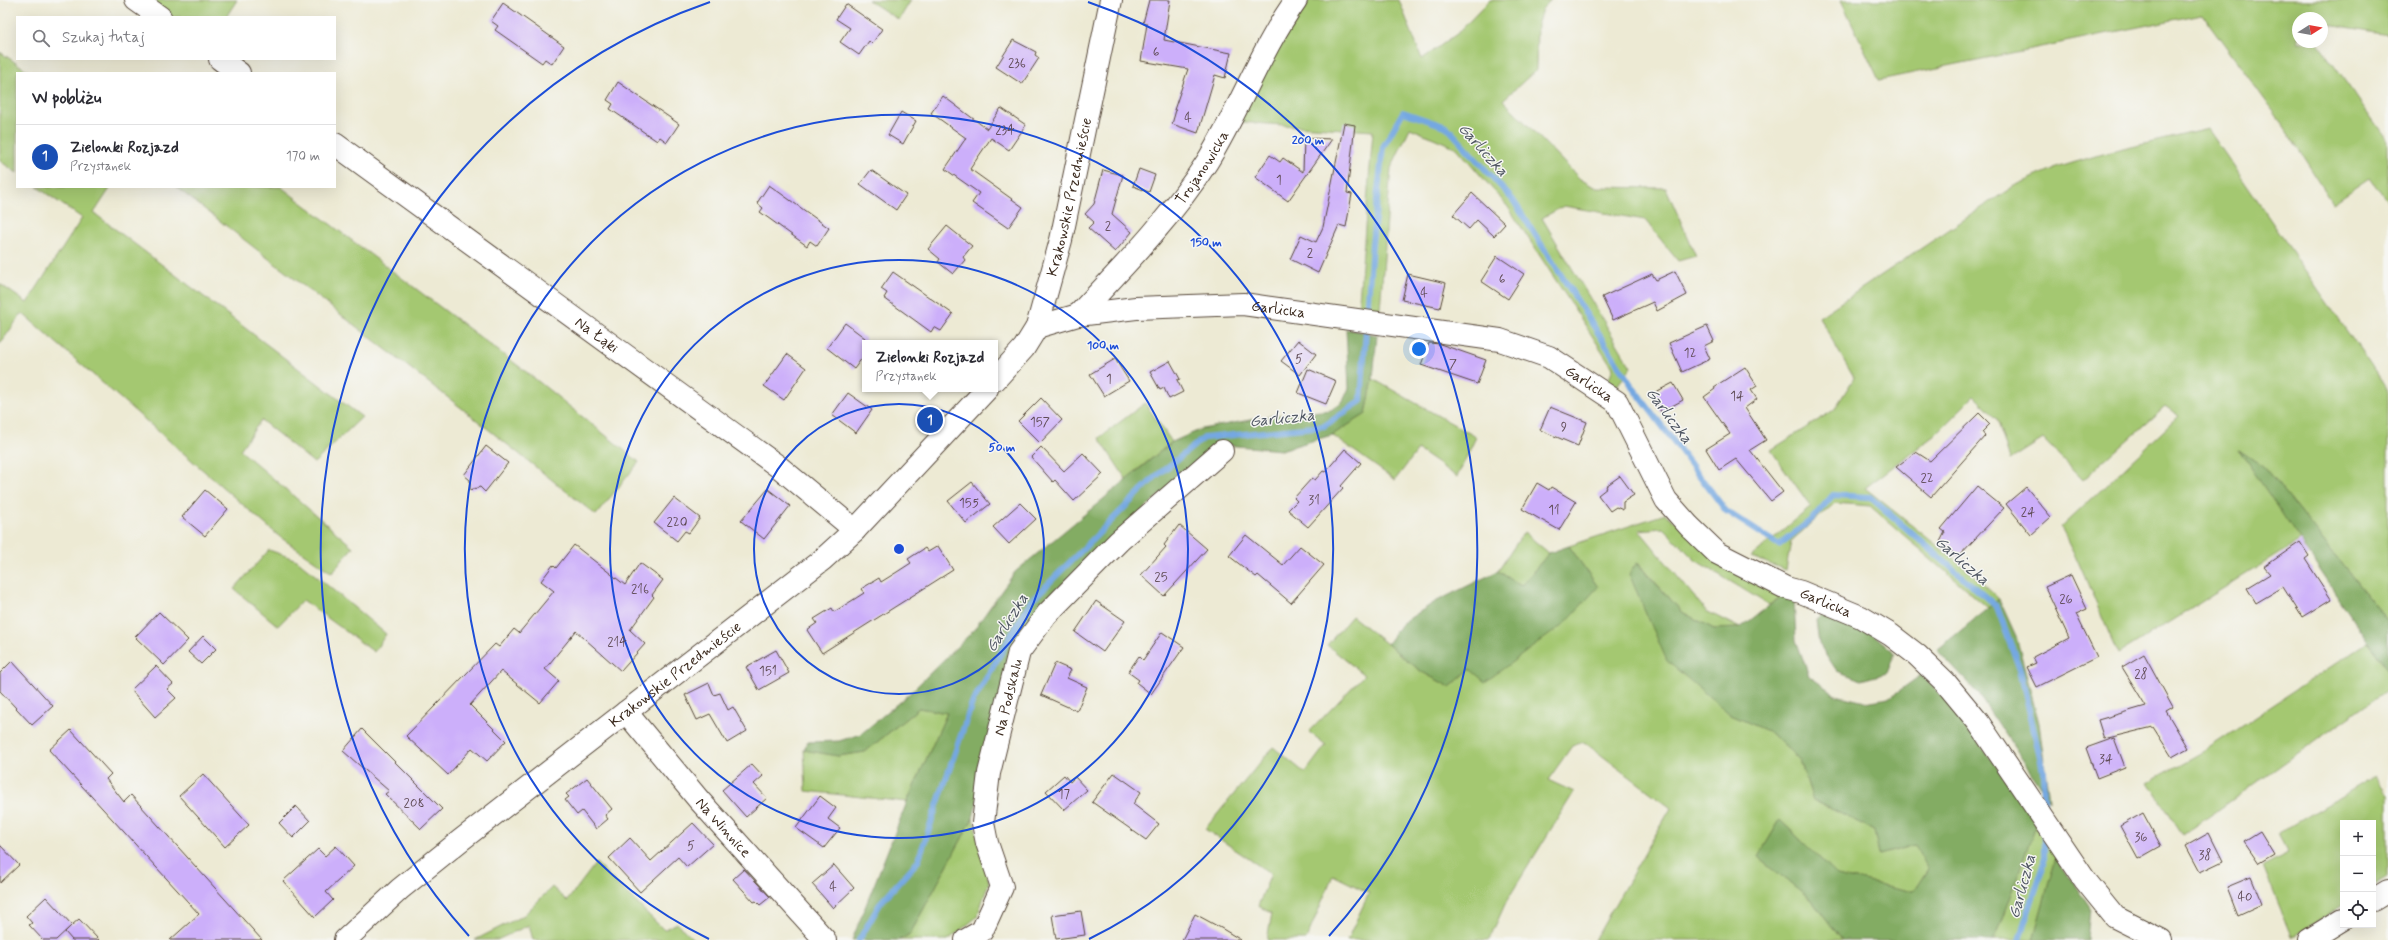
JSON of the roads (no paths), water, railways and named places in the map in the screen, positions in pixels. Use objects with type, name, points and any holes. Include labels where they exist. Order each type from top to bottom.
[{"type":"street","points":[[136,0],[159,16]]},
{"type":"street","name":"Krakowskie Przedmieście","points":[[998,377],[1024,348],[1037,327],[1061,240],[1111,0]]},
{"type":"street","name":"Trojanowicka","points":[[1078,315],[1144,244],[1177,205],[1207,161],[1278,26],[1296,0]]},
{"type":"street","points":[[221,60],[238,72]]},
{"type":"street","name":"Na Łąki","points":[[336,145],[779,467],[855,530]]},
{"type":"street","name":"Garlicka","points":[[1037,327],[1078,315],[1136,308],[1243,304],[1348,320],[1394,324],[1500,340],[1549,357],[1603,391],[1617,402],[1666,500],[1689,526],[1717,553],[1786,588],[1801,592],[1861,617],[1897,639],[1922,659],[1959,698],[2011,771],[2084,880],[2115,918],[2161,940]]},
{"type":"street","name":"Krakowskie Przedmieście","points":[[345,940],[406,884],[809,570],[855,530],[984,392]]},
{"type":"street","name":"Na Podskalu","points":[[966,940],[982,931],[1002,887],[987,843],[983,823],[989,773],[1019,652],[1048,614],[1119,541],[1222,451]]},
{"type":"street","name":"Na Winnice","points":[[626,712],[698,800],[825,940]]},
{"type":"street","points":[[2376,898],[2388,890]]},
{"type":"street","points":[[2309,940],[2340,921]]},
{"type":"waterway","name":"Garliczka","points":[[859,940],[881,902],[918,861],[972,703],[1031,601],[1155,477],[1204,438],[1324,426],[1361,401],[1372,244],[1383,147],[1403,112],[1447,127],[1513,200],[1632,386],[1726,511],[1779,545],[1812,519],[1833,495],[1870,497],[1997,607],[2020,670],[2043,771],[2044,807]]},
{"type":"waterway","name":"Garliczka","points":[[2019,940],[2044,864],[2044,832]]},
{"type":"place","name":"Zielonki Rozjazd","points":[[930,420]]}]
